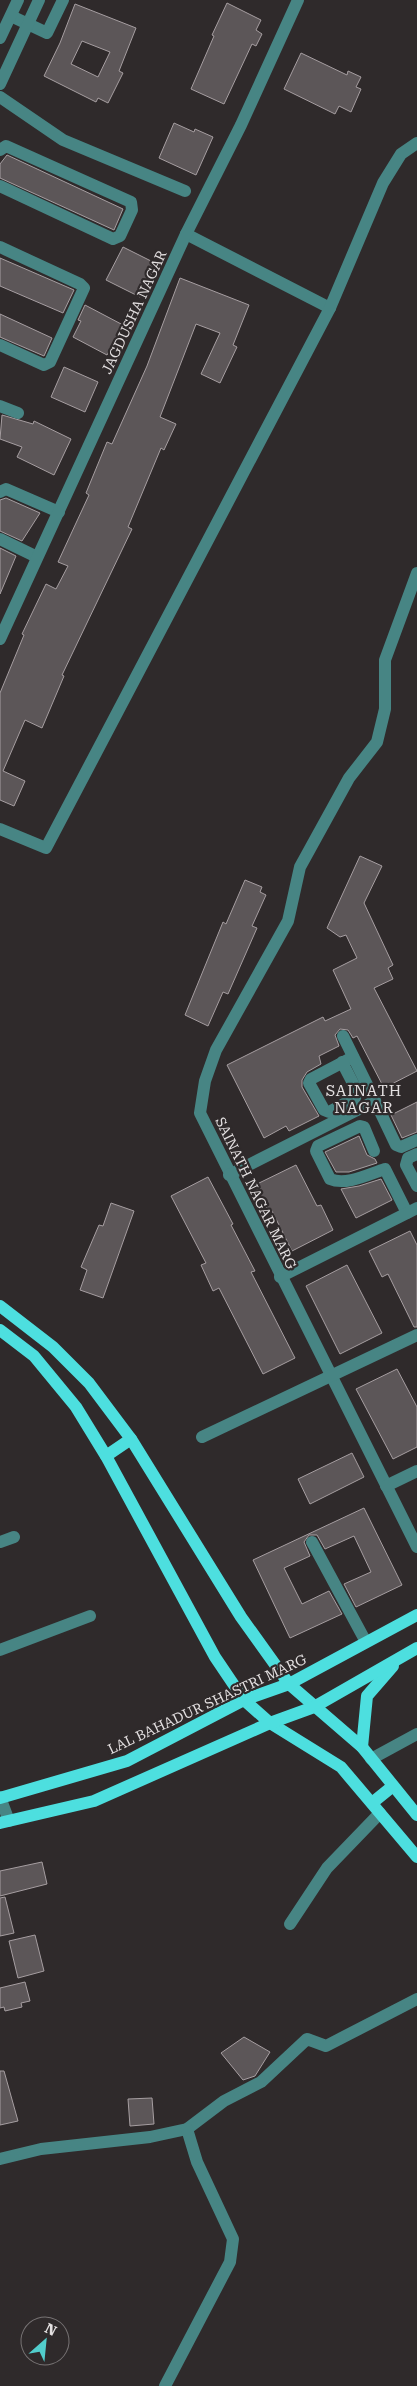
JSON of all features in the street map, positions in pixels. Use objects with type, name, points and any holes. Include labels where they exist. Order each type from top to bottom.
[{"type":"main road","points":[[0,1306],[53,1347],[89,1383],[131,1439],[241,1617],[289,1684],[362,1747],[417,1815]]},
{"type":"main road","points":[[0,1330],[34,1356],[76,1407],[106,1456],[215,1657],[244,1700],[270,1723],[341,1767],[417,1857]]},
{"type":"main road","points":[[106,1456],[131,1439]]},
{"type":"main road","name":"LAL BAHADUR SHASTRI MARG","points":[[0,1798],[127,1761],[244,1700],[289,1684],[417,1615]]},
{"type":"main road","points":[[5,1822],[94,1801],[270,1723],[314,1707],[417,1648]]},
{"type":"main road","points":[[362,1747],[367,1696],[399,1658]]},
{"type":"main road","points":[[376,1808],[393,1786]]},
{"type":"street","points":[[18,0],[1,34],[20,42]]},
{"type":"street","points":[[0,84],[39,0]]},
{"type":"street","points":[[11,16],[47,34],[63,0]]},
{"type":"street","name":"JAGDUSHA NAGAR","points":[[0,639],[6,609],[38,557],[186,234],[241,125],[298,0]]},
{"type":"street","points":[[0,97],[63,140],[184,191]]},
{"type":"street","points":[[0,829],[46,848],[330,308],[383,183],[401,154],[417,143]]},
{"type":"street","points":[[0,150],[6,146],[131,202],[132,210],[120,236],[113,239],[0,186]]},
{"type":"street","points":[[186,234],[330,308]]},
{"type":"street","points":[[0,247],[80,284],[84,288],[50,362],[44,365],[0,346]]},
{"type":"street","points":[[0,406],[18,413]]},
{"type":"street","points":[[0,492],[6,488],[59,512]]},
{"type":"street","points":[[0,539],[38,557]]},
{"type":"street","name":"SAINATH NAGAR MARG","points":[[417,572],[414,591],[385,660],[385,709],[377,742],[349,778],[300,867],[288,921],[216,1050],[205,1081],[200,1113],[229,1175],[417,1547]]},
{"type":"street","points":[[343,1036],[348,1059],[375,1101],[396,1145],[401,1147],[417,1140]]},
{"type":"street","points":[[229,1175],[375,1101]]},
{"type":"street","points":[[280,1277],[412,1211],[385,1169],[337,1182],[330,1179],[316,1151],[318,1146],[360,1126],[364,1127],[374,1151]]},
{"type":"street","points":[[417,1154],[408,1158],[406,1165],[417,1186]]},
{"type":"street","points":[[202,1437],[417,1335]]},
{"type":"street","points":[[386,1486],[417,1471]]},
{"type":"street","points":[[0,1542],[14,1537]]},
{"type":"street","points":[[312,1542],[366,1642]]},
{"type":"street","points":[[0,1650],[90,1616]]},
{"type":"street","points":[[371,1759],[417,1734]]},
{"type":"street","points":[[0,1798],[5,1822]]},
{"type":"street","points":[[290,1924],[327,1868],[376,1808]]},
{"type":"street","points":[[0,2159],[41,2149],[150,2137],[187,2129],[224,2101],[261,2082],[307,2039],[326,2046],[417,1999]]},
{"type":"street","points":[[165,2386],[230,2262],[233,2239],[197,2162],[187,2129]]},
{"type":"building","points":[[227,3],[261,20],[256,30],[262,34],[256,46],[252,44],[224,104],[191,89]]},
{"type":"building","points":[[75,4],[136,28],[119,71],[123,73],[108,103],[98,98],[96,102],[44,76],[60,43]],"holes":[[[82,41],[110,52],[98,77],[71,64]]]},
{"type":"building","points":[[301,53],[347,75],[348,71],[361,77],[356,87],[361,89],[351,112],[339,106],[335,114],[284,89]]},
{"type":"building","points":[[174,123],[194,132],[195,129],[213,137],[196,175],[159,158]]},
{"type":"building","points":[[7,155],[123,209],[114,230],[0,178],[0,164]]},
{"type":"building","points":[[123,247],[157,264],[140,297],[106,280]]},
{"type":"building","points":[[0,258],[74,290],[63,313],[0,286]]},
{"type":"building","points":[[180,278],[249,305],[233,345],[237,347],[220,383],[201,374],[220,333],[196,324],[160,417],[176,424],[164,450],[161,448],[128,527],[132,529],[62,675],[64,676],[42,728],[25,720],[3,771],[25,781],[14,806],[0,800],[0,693],[24,635],[22,634],[46,584],[56,589],[68,566],[58,562],[89,495],[86,493],[107,442],[112,444],[147,366]]},
{"type":"building","points":[[85,305],[123,325],[107,355],[73,337],[81,321],[78,320]]},
{"type":"building","points":[[0,314],[52,338],[44,356],[0,337]]},
{"type":"building","points":[[64,367],[98,382],[85,412],[51,397]]},
{"type":"building","points":[[2,415],[33,424],[34,421],[71,439],[54,475],[17,457],[22,447],[0,439]]},
{"type":"building","points":[[6,498],[40,513],[22,541],[0,531],[0,500]]},
{"type":"building","points":[[0,548],[16,556],[0,594]]},
{"type":"building","points":[[360,856],[382,866],[364,903],[393,965],[388,968],[393,979],[374,988],[417,1071],[384,1088],[357,1036],[353,1038],[348,1030],[340,1029],[335,1035],[339,1046],[319,1056],[321,1064],[307,1072],[302,1080],[302,1087],[319,1116],[289,1131],[286,1126],[264,1138],[227,1065],[323,1017],[325,1021],[351,1009],[333,970],[357,958],[346,935],[340,937],[327,928]]},
{"type":"building","points":[[245,880],[262,887],[260,892],[266,895],[252,926],[257,928],[228,994],[223,992],[208,1026],[185,1015],[223,922],[226,924]]},
{"type":"building","points":[[417,1102],[417,1132],[402,1138],[391,1115]]},
{"type":"building","points":[[359,1136],[367,1155],[375,1159],[377,1163],[349,1172],[336,1172],[325,1152]]},
{"type":"building","points":[[296,1165],[317,1206],[321,1205],[333,1230],[292,1251],[271,1209],[268,1211],[255,1185]]},
{"type":"building","points":[[208,1177],[255,1271],[251,1272],[295,1358],[263,1374],[219,1288],[213,1291],[201,1265],[206,1263],[171,1196]]},
{"type":"building","points":[[381,1179],[392,1200],[356,1218],[341,1189]]},
{"type":"building","points":[[111,1203],[134,1211],[103,1298],[80,1290],[87,1270],[81,1267],[99,1225],[103,1226]]},
{"type":"building","points":[[410,1231],[417,1245],[417,1327],[414,1327],[388,1274],[382,1277],[369,1251]]},
{"type":"building","points":[[347,1265],[382,1333],[340,1354],[306,1286]]},
{"type":"building","points":[[397,1369],[417,1407],[417,1447],[393,1459],[356,1389]]},
{"type":"building","points":[[352,1453],[364,1477],[310,1504],[298,1479]]},
{"type":"building","points":[[364,1508],[402,1585],[356,1607],[344,1584],[371,1572],[354,1536],[325,1549],[317,1535],[309,1535],[304,1542],[310,1556],[284,1568],[302,1604],[329,1591],[342,1614],[290,1638],[253,1560]]},
{"type":"building","points":[[42,1862],[47,1884],[0,1896],[0,1871]]},
{"type":"building","points":[[5,1897],[14,1933],[0,1936],[0,1898]]},
{"type":"building","points":[[35,1935],[44,1971],[18,1978],[9,1941]]},
{"type":"building","points":[[25,1982],[30,2001],[21,2003],[22,2007],[5,2011],[4,2007],[0,2008],[0,1988]]},
{"type":"building","points":[[244,2037],[270,2052],[255,2076],[243,2080],[221,2053]]},
{"type":"building","points":[[0,2071],[4,2071],[18,2121],[0,2125]]},
{"type":"building","points":[[152,2098],[154,2124],[130,2126],[128,2099]]},
{"type":"district","name":"SAINATH NAGAR","points":[[364,1100]]}]
